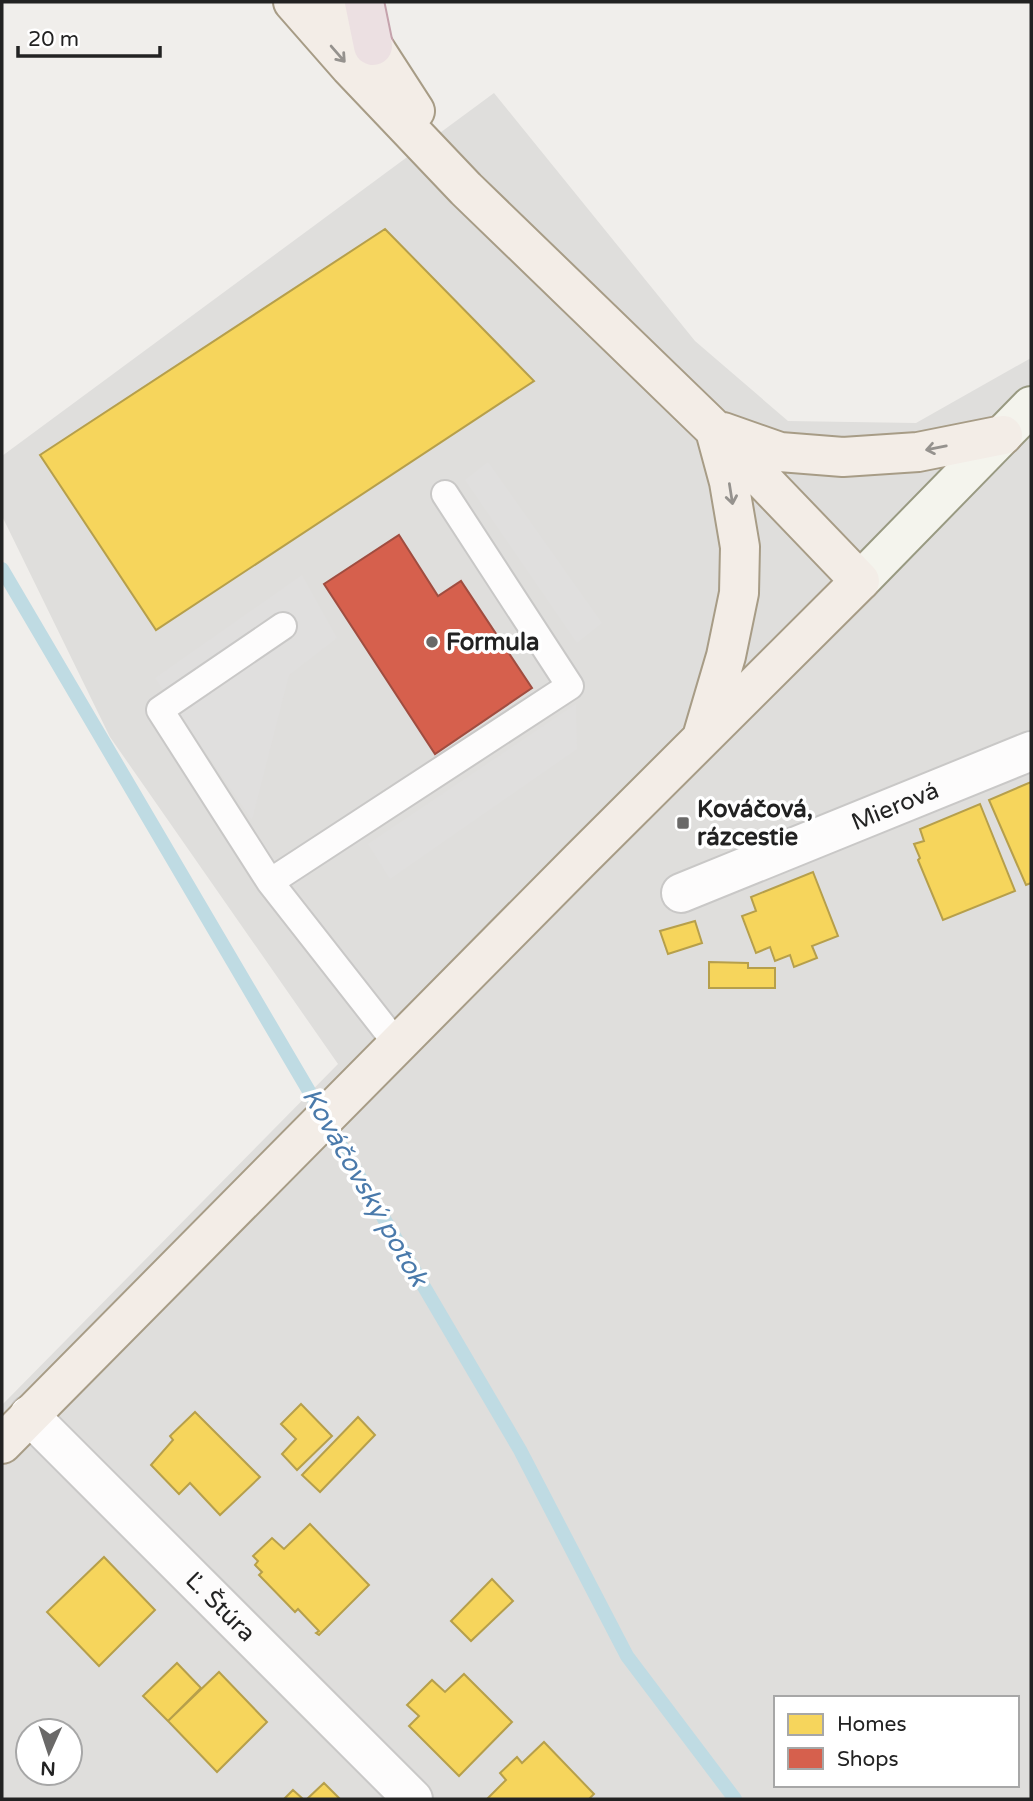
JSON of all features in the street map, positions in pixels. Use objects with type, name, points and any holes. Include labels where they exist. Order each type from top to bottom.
[{"type":"highway","points":[[363,2],[373,46]]},
{"type":"main road","points":[[2,1444],[341,1100],[860,581],[714,429],[466,189],[349,67],[293,2]]},
{"type":"main road","points":[[336,2],[373,46],[466,189]]},
{"type":"main road","points":[[714,429],[780,452],[843,457],[918,452],[1003,435]]},
{"type":"main road","points":[[702,737],[726,656],[739,593],[740,547],[729,482],[714,429]]},
{"type":"street","points":[[860,581],[1031,406]]},
{"type":"street","name":"Mierová","points":[[681,893],[1031,751]]},
{"type":"street","name":"Ľ. Štúra","points":[[29,1415],[413,1799]]},
{"type":"lane","points":[[270,882],[570,686],[444,494]]},
{"type":"lane","points":[[283,626],[160,710],[270,882],[397,1044]]},
{"type":"shaded area","points":[[494,93],[695,341],[788,421],[916,423],[1031,358],[1031,1799],[2,1799],[2,1405],[338,1064],[110,737],[2,516],[2,456]]},
{"type":"shaded area","points":[[488,462],[602,623],[577,643],[465,480]]},
{"type":"shaded area","points":[[302,575],[337,638],[289,675],[252,820],[155,678]]},
{"type":"shaded area","points":[[576,704],[577,749],[390,879],[368,844]]},
{"type":"building: Homes","points":[[385,229],[534,381],[156,630],[40,455]]},
{"type":"building: Homes","points":[[1031,782],[1031,883],[1026,885],[989,800]]},
{"type":"building: Homes","points":[[980,804],[1015,891],[943,920],[914,844],[924,841],[920,829]]},
{"type":"building: Homes","points":[[813,872],[838,936],[812,946],[817,958],[794,967],[790,955],[775,961],[770,947],[756,953],[742,916],[756,911],[751,897]]},
{"type":"building: Homes","points":[[695,921],[702,943],[668,954],[660,931]]},
{"type":"building: Homes","points":[[709,962],[748,963],[748,968],[775,968],[775,988],[709,988]]},
{"type":"building: Homes","points":[[301,1404],[332,1436],[297,1470],[282,1454],[296,1439],[281,1424]]},
{"type":"building: Homes","points":[[195,1412],[260,1477],[220,1515],[190,1483],[179,1494],[151,1465],[173,1440],[170,1436]]},
{"type":"building: Homes","points":[[358,1417],[375,1435],[320,1492],[302,1475]]},
{"type":"building: Homes","points":[[310,1524],[369,1585],[319,1635],[316,1633],[319,1631],[298,1609],[295,1612],[259,1575],[262,1572],[255,1565],[258,1561],[253,1556],[272,1538],[284,1549]]},
{"type":"building: Homes","points":[[104,1557],[155,1610],[99,1666],[47,1612]]},
{"type":"building: Homes","points":[[492,1579],[513,1601],[471,1641],[451,1621]]},
{"type":"building: Homes","points":[[177,1663],[201,1688],[168,1721],[143,1696]]},
{"type":"building: Homes","points":[[219,1672],[267,1722],[217,1772],[168,1721]]},
{"type":"building: Homes","points":[[464,1674],[512,1722],[459,1776],[409,1726],[419,1716],[407,1705],[432,1680],[445,1692]]},
{"type":"building: Homes","points":[[544,1742],[594,1794],[589,1799],[487,1799],[506,1780],[500,1773],[517,1757],[522,1763]]},
{"type":"building: Homes","points":[[324,1783],[340,1799],[307,1799]]},
{"type":"building: Homes","points":[[293,1790],[303,1799],[284,1799]]},
{"type":"building: Shops","name":"Formula","points":[[399,535],[438,596],[461,581],[532,688],[435,754],[324,584]]},
{"type":"waterway","name":"Kováčovský potok","points":[[2,569],[520,1450],[627,1656],[735,1799]]},
{"type":"place","name":"Formula","points":[[432,642]]},
{"type":"place","name":"Kováčová, rázcestie","points":[[683,823]]}]
